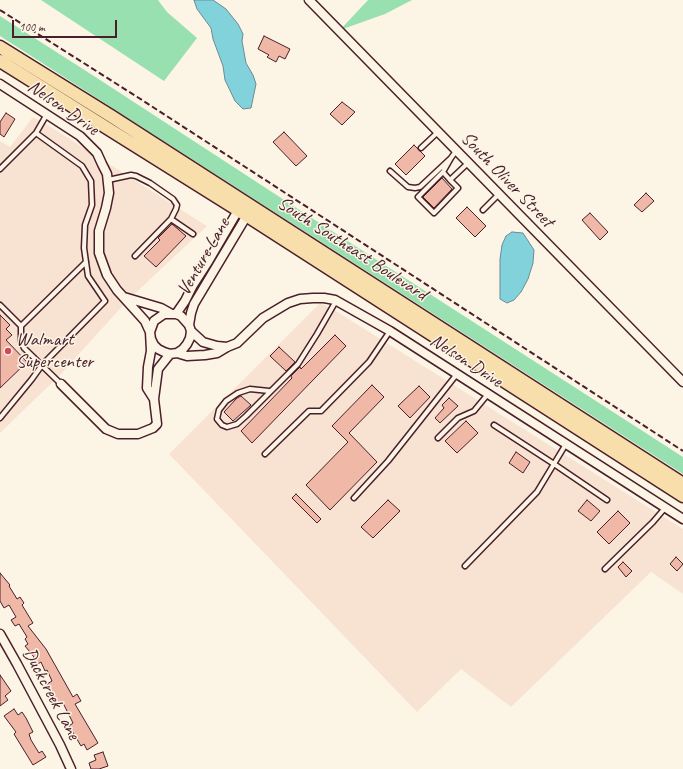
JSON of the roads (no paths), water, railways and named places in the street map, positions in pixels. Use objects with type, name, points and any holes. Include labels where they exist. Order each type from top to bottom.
[{"type":"main road","name":"South Southeast Boulevard","points":[[0,47],[683,496]]},
{"type":"main road","name":"South Southeast Boulevard","points":[[0,61],[245,208],[683,484]]},
{"type":"street","name":"South Oliver Street","points":[[309,0],[683,382]]},
{"type":"street","name":"Nelson Drive","points":[[0,84],[80,136],[89,144],[100,158],[108,180],[108,200],[99,231],[99,253],[107,275],[132,307],[145,320],[150,332]]},
{"type":"street","name":"Venture Lane","points":[[173,313],[185,301],[209,260],[245,208]]},
{"type":"street","name":"Venture Lane","points":[[190,328],[191,313],[194,304],[245,208]]},
{"type":"street","points":[[124,297],[173,313],[186,320],[190,328],[203,342],[227,347]]},
{"type":"street","name":"Nelson Drive","points":[[173,353],[188,356],[217,353],[237,343],[263,318],[288,303],[300,299],[312,298],[324,298],[336,301],[390,331],[683,519]]},
{"type":"street","points":[[154,399],[147,388],[148,367],[151,351],[150,332],[154,321],[164,314],[173,313]]},
{"type":"street","points":[[61,384],[106,429],[118,434],[138,434],[154,428],[157,424],[154,399],[158,369],[173,353],[183,349],[187,344],[190,338],[190,328]]},
{"type":"street","points":[[150,332],[151,339],[158,349],[173,353]]},
{"type":"street","name":"Duckcreek Lane","points":[[0,634],[56,737],[71,769]]},
{"type":"lane","points":[[0,169],[36,133],[47,114]]},
{"type":"lane","points":[[421,148],[438,131]]},
{"type":"lane","points":[[0,418],[32,380],[42,365],[105,301],[88,276],[83,238],[85,224],[92,205],[91,181],[82,166],[36,133]]},
{"type":"lane","points":[[390,171],[408,187],[415,188],[420,186],[457,150]]},
{"type":"lane","points":[[443,172],[458,188],[434,213],[418,197],[443,172],[450,158]]},
{"type":"lane","points":[[450,180],[468,162]]},
{"type":"lane","points":[[108,180],[131,175],[136,176],[150,183],[173,199],[177,205],[171,219],[135,256]]},
{"type":"lane","points":[[483,210],[499,194]]},
{"type":"lane","points":[[171,219],[194,234]]},
{"type":"lane","points":[[21,326],[86,262]]},
{"type":"lane","points":[[269,392],[250,389],[238,393],[226,401],[219,410],[218,419],[222,425],[227,427],[237,424],[298,364],[336,301]]},
{"type":"lane","points":[[0,305],[21,326],[21,342],[24,348],[61,384]]},
{"type":"lane","points":[[265,454],[309,411],[321,411],[369,362],[390,331]]},
{"type":"lane","points":[[354,498],[388,462],[457,374]]},
{"type":"lane","points":[[438,438],[458,418],[474,411],[488,394]]},
{"type":"lane","points":[[494,425],[607,500]]},
{"type":"lane","points":[[465,566],[537,492],[566,444]]},
{"type":"lane","points":[[605,569],[653,522],[665,507]]},
{"type":"water","points":[[194,0],[213,0],[226,9],[238,24],[243,34],[242,41],[246,63],[256,84],[251,108],[243,109],[235,101],[225,80],[223,66],[213,39],[211,28],[197,9]]},
{"type":"water","points":[[512,232],[523,233],[534,250],[533,263],[528,279],[521,292],[514,300],[507,303],[500,299],[500,259],[502,245],[506,236]]},
{"type":"railway","points":[[0,10],[142,100],[683,451]]},
{"type":"place","name":"Walmart Supercenter","points":[[8,351]]}]
